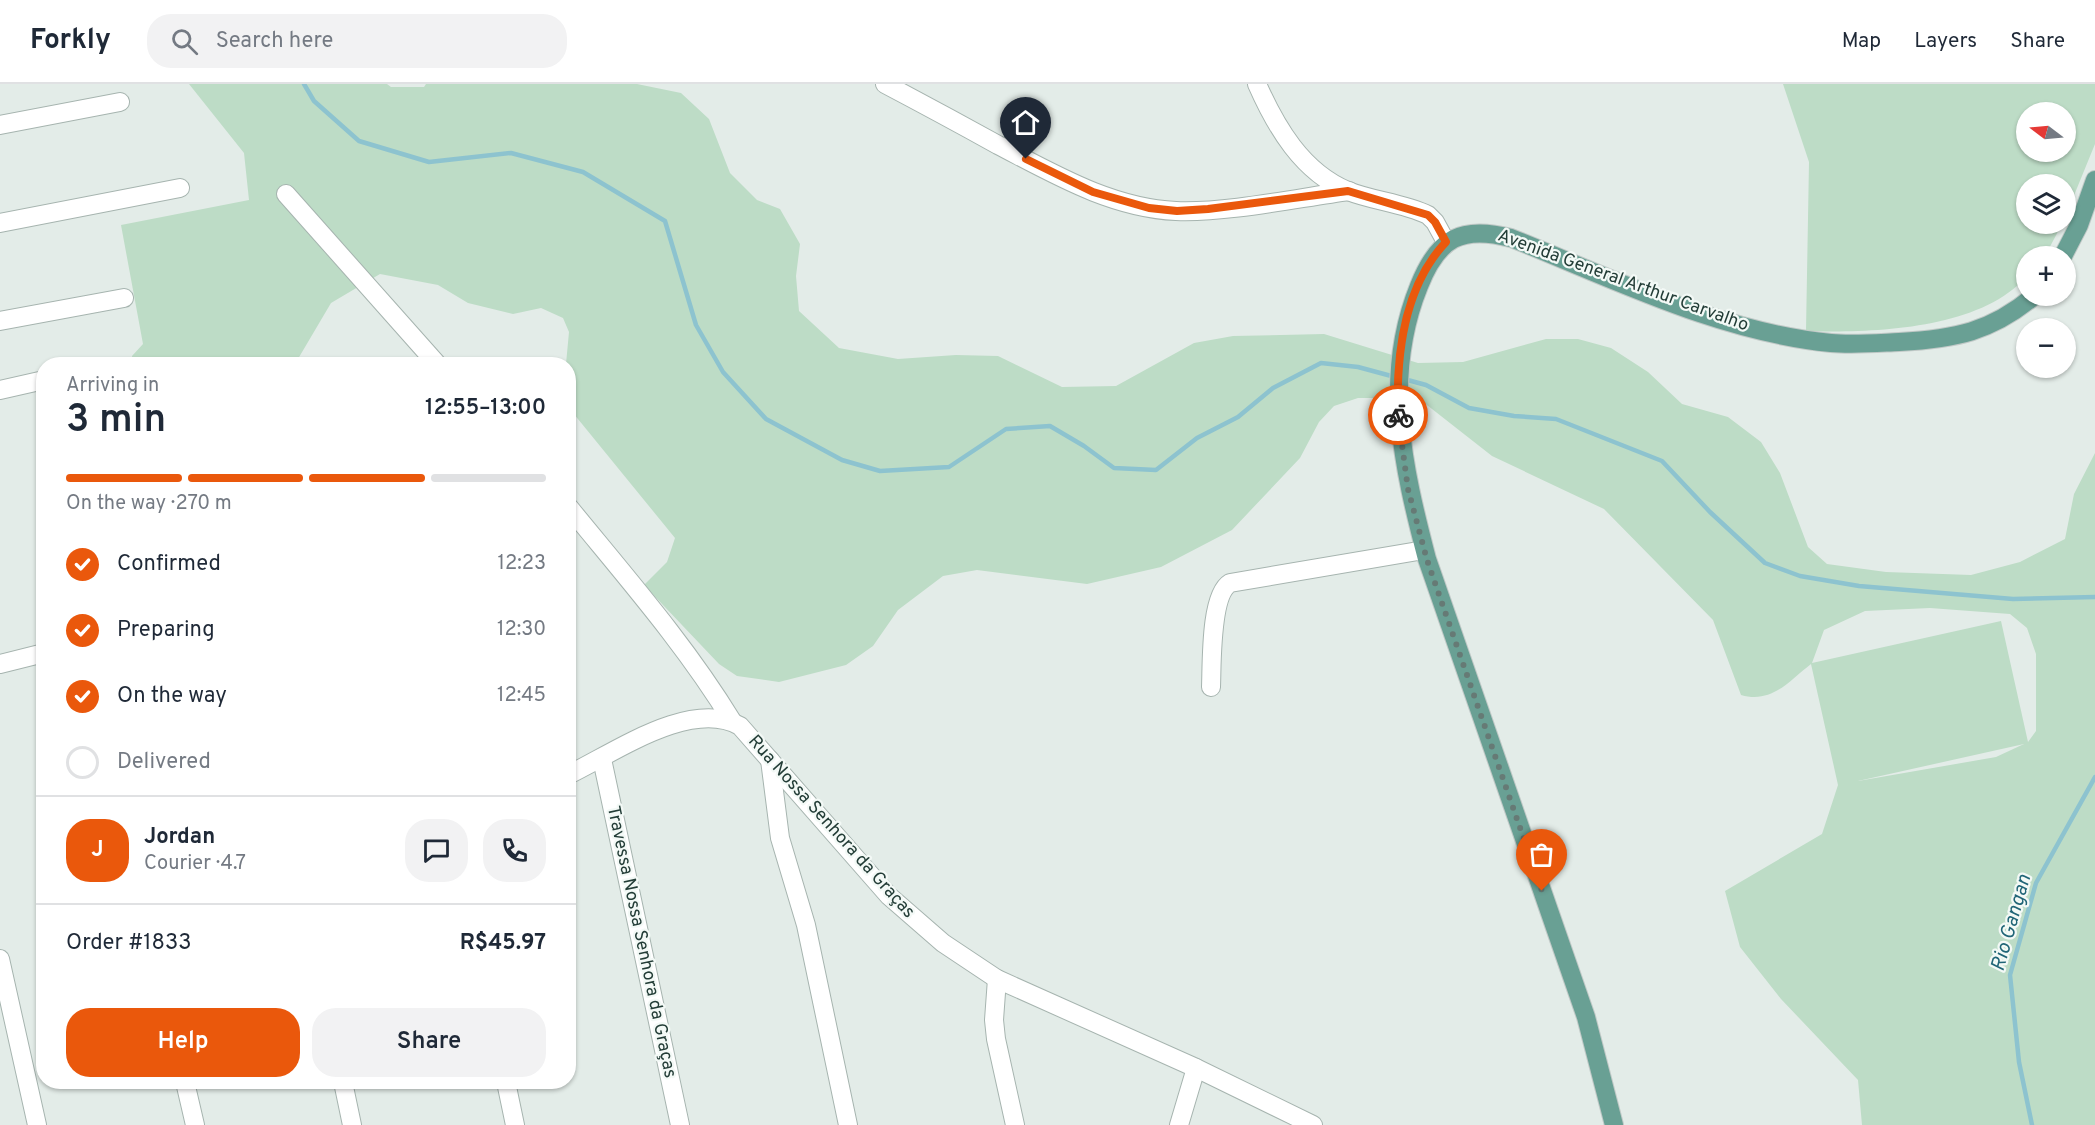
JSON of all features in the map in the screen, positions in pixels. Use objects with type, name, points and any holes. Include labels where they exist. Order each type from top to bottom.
[{"type":"main road","points":[[2067,246],[2079,225],[2095,180]]},
{"type":"main road","name":"Avenida General Arthur Carvalho","points":[[1446,242],[1459,235],[1473,232],[1511,238],[1705,314],[1753,329],[1832,343],[1925,340],[1973,332],[2003,320],[2021,306]]},
{"type":"main road","points":[[1446,242],[1425,272],[1415,296],[1406,323],[1399,367],[1397,413],[1408,489],[1424,550],[1586,1017],[1614,1125]]},
{"type":"street","points":[[885,84],[1046,170],[1093,192],[1149,208],[1177,211],[1208,209],[1348,191]]},
{"type":"street","points":[[1257,84],[1274,119],[1300,156],[1316,171],[1348,191],[1428,215],[1435,222],[1446,242]]},
{"type":"street","points":[[0,125],[120,102]]},
{"type":"street","points":[[0,222],[180,188]]},
{"type":"street","points":[[286,194],[432,357]]},
{"type":"street","points":[[0,321],[124,298]]},
{"type":"street","points":[[0,390],[36,382]]},
{"type":"street","points":[[576,516],[678,641],[705,677],[732,721]]},
{"type":"street","points":[[1211,687],[1217,606],[1224,587],[1230,583],[1424,550]]},
{"type":"street","points":[[0,664],[36,655]]},
{"type":"street","name":"Rua Nossa Senhora da Graças","points":[[576,771],[667,725],[705,716],[732,721],[740,726],[889,896],[915,921],[997,979],[1196,1068],[1313,1125]]},
{"type":"street","name":"Travessa Nossa Senhora da Graças","points":[[602,759],[680,1125]]},
{"type":"street","points":[[770,760],[780,838],[802,909],[848,1125]]},
{"type":"street","points":[[0,959],[38,1125]]},
{"type":"street","points":[[997,979],[994,1020],[996,1039],[1015,1125]]},
{"type":"street","points":[[1179,1125],[1196,1068]]},
{"type":"street","points":[[187,1089],[195,1125]]},
{"type":"street","points":[[344,1089],[352,1125]]},
{"type":"street","points":[[507,1089],[515,1125]]},
{"type":"green space","points":[[189,84],[387,84],[391,87],[424,87],[426,84],[637,84],[681,93],[709,119],[730,173],[757,200],[780,209],[800,244],[796,276],[799,311],[839,348],[898,359],[956,355],[998,356],[1062,387],[1116,386],[1194,343],[1233,336],[1324,334],[1418,363],[1463,362],[1546,339],[1578,339],[1611,348],[1648,372],[1682,404],[1728,417],[1761,442],[1780,473],[1808,547],[1827,564],[1886,572],[1971,575],[2020,562],[2065,539],[2074,494],[2095,453],[2095,1125],[1862,1125],[1858,1080],[1781,999],[1740,947],[1725,891],[1822,834],[1838,785],[1811,664],[1771,694],[1752,697],[1741,695],[1713,620],[1604,509],[1492,456],[1418,398],[1358,398],[1334,406],[1319,422],[1300,458],[1232,530],[1161,567],[1087,584],[977,570],[943,576],[898,610],[873,646],[846,665],[779,682],[737,676],[719,664],[644,585],[667,562],[675,538],[576,417],[576,357],[567,357],[569,332],[563,318],[541,308],[513,314],[468,303],[438,285],[380,274],[331,303],[299,357],[132,357],[143,344],[121,225],[249,200],[244,153]],"holes":[[[1930,608],[2010,614],[2027,628],[2036,654],[2036,731],[2028,742],[2001,621],[1812,663],[1824,630],[1865,611]],[[2024,744],[1996,757],[1858,781]]]},
{"type":"green space","points":[[1783,84],[2095,84],[2095,144],[2076,191],[2076,174],[2016,174],[2016,234],[2057,234],[2050,246],[2016,246],[2016,286],[2006,295],[1981,308],[1923,325],[1862,331],[1806,331],[1809,162]]},
{"type":"waterway","points":[[304,84],[314,101],[359,141],[429,162],[511,153],[583,172],[665,221],[696,325],[723,372],[766,419],[842,460],[880,471],[949,467],[1006,429],[1050,426],[1084,446],[1114,468],[1156,470],[1197,438],[1238,417],[1273,388],[1321,363],[1358,367],[1395,377]]},
{"type":"waterway","points":[[1404,379],[1426,385],[1469,408],[1514,416],[1556,419],[1662,461],[1710,512],[1765,563],[1800,576],[1859,586],[2013,599],[2095,597]]},
{"type":"waterway","name":"Rio Gangan","points":[[2032,1125],[2019,1062],[2010,975],[2036,883],[2095,777]]},
{"type":"way so far","points":[[1398,415],[1408,489],[1427,560],[1542,891]]},
{"type":"route","points":[[1026,159],[1093,192],[1149,208],[1177,211],[1208,209],[1348,191],[1428,215],[1441,231],[1446,242],[1436,253],[1425,272],[1406,323],[1400,348],[1398,415]]}]
